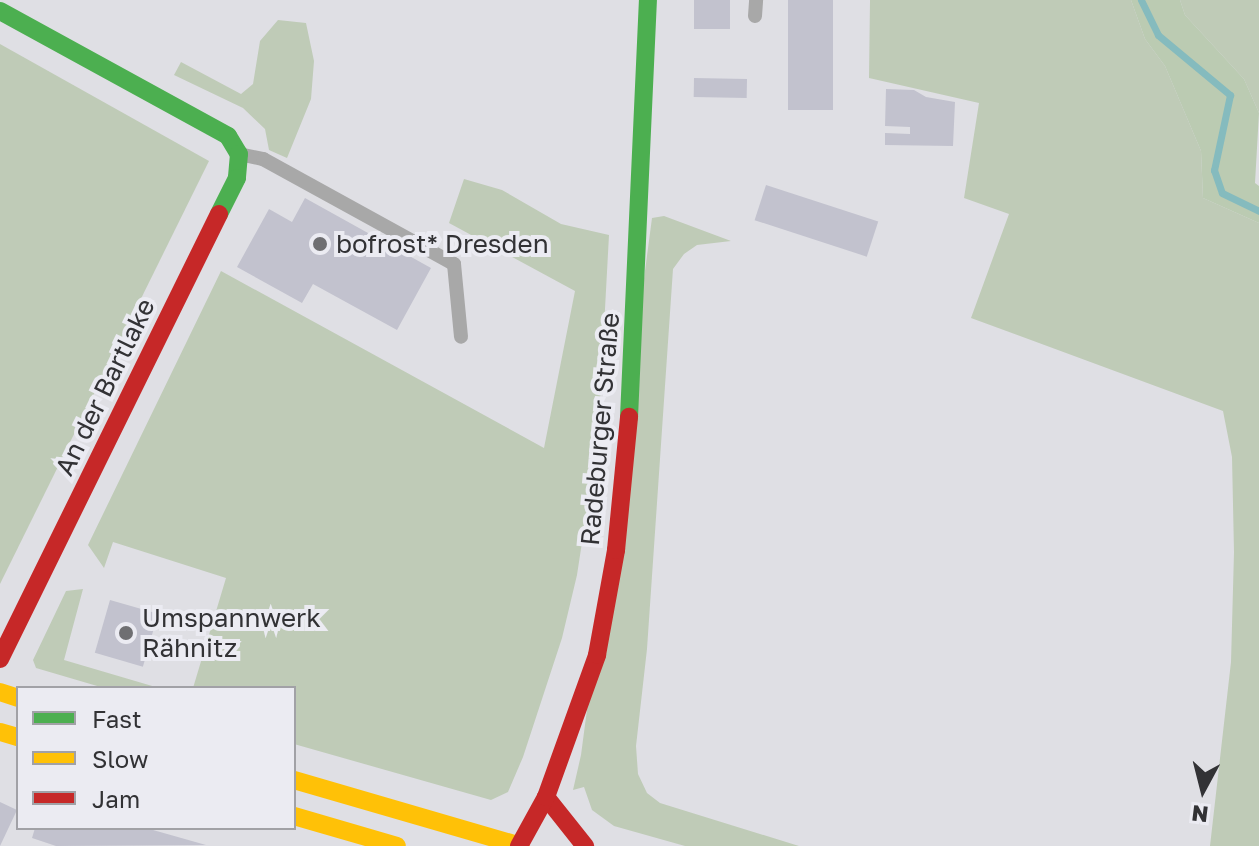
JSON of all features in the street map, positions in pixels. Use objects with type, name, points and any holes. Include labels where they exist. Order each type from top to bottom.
[{"type":"main road","name":"Radeburger Straße","points":[[520,846],[546,797],[597,655],[616,550],[634,371],[648,0]]},
{"type":"main road","points":[[0,11],[228,136],[239,154]]},
{"type":"main road","name":"An der Bartlake","points":[[0,659],[237,178],[239,154]]},
{"type":"main road","points":[[296,781],[520,846]]},
{"type":"main road","points":[[546,797],[585,846]]},
{"type":"main road","points":[[296,817],[397,846]]},
{"type":"lane","points":[[755,16],[756,0]]},
{"type":"lane","points":[[239,154],[263,159],[454,264],[461,337]]},
{"type":"green space","points":[[870,0],[1131,0],[1145,39],[1165,66],[1201,151],[1203,198],[1259,223],[1259,846],[1210,846],[1231,662],[1234,552],[1232,457],[1223,411],[971,318],[1009,214],[964,198],[979,103],[869,78]]},
{"type":"green space","points":[[1131,0],[1180,0],[1185,15],[1244,79],[1259,113],[1255,183],[1259,186],[1259,223],[1203,198],[1201,151],[1165,66],[1145,39]]},
{"type":"green space","points":[[1180,0],[1259,0],[1259,113],[1244,79],[1185,15]]},
{"type":"green space","points":[[278,20],[306,23],[314,61],[311,99],[287,158],[269,150],[265,129],[243,108],[174,75],[181,62],[241,94],[253,84],[260,41]]},
{"type":"green space","points":[[0,44],[209,161],[0,584]]},
{"type":"green space","points":[[464,179],[502,190],[561,224],[609,235],[598,438],[577,575],[562,638],[523,757],[508,792],[491,800],[296,745],[296,686],[194,686],[226,578],[113,542],[104,568],[88,545],[221,271],[544,448],[575,291],[449,223]]},
{"type":"green space","points":[[664,216],[731,241],[697,245],[684,254],[673,269],[647,649],[636,746],[638,774],[647,793],[660,803],[799,846],[685,846],[614,826],[592,810],[584,787],[573,790],[581,755],[652,218]]},
{"type":"green space","points":[[83,589],[64,660],[152,686],[97,686],[36,668],[33,660],[66,591]]},
{"type":"building","points":[[694,0],[730,0],[730,29],[694,29]]},
{"type":"building","points":[[788,0],[833,0],[833,110],[788,110]]},
{"type":"building","points":[[694,78],[747,79],[747,98],[694,97]]},
{"type":"building","points":[[886,89],[914,90],[926,97],[955,102],[953,146],[885,145],[885,133],[910,134],[910,127],[885,126]]},
{"type":"building","points":[[766,185],[878,221],[867,257],[755,220]]},
{"type":"building","name":"bofrost* Dresden","points":[[305,198],[431,268],[397,330],[313,284],[302,303],[237,267],[269,209],[292,222]]},
{"type":"building","name":"Umspannwerk Rähnitz","points":[[110,600],[158,614],[143,667],[95,653]]},
{"type":"building","points":[[0,802],[16,812],[0,846]]},
{"type":"building","points":[[34,830],[153,830],[206,845],[56,846],[32,838]]},
{"type":"waterway","points":[[1141,0],[1158,35],[1230,95],[1214,170],[1222,193],[1259,211]]},
{"type":"traffic: fast","points":[[629,417],[648,0]]},
{"type":"traffic: fast","points":[[0,11],[228,136],[239,154],[237,178],[219,214]]},
{"type":"traffic: slow","points":[[0,692],[16,697]]},
{"type":"traffic: slow","points":[[0,732],[16,736]]},
{"type":"traffic: slow","points":[[296,781],[521,846]]},
{"type":"traffic: slow","points":[[296,817],[397,846]]},
{"type":"traffic: jam","points":[[0,659],[219,214]]},
{"type":"traffic: jam","points":[[519,846],[546,797],[597,655],[616,550],[629,417]]},
{"type":"traffic: jam","points":[[546,797],[585,846]]},
{"type":"place","name":"bofrost* Dresden","points":[[320,244]]},
{"type":"place","name":"Umspannwerk Rähnitz","points":[[126,633]]}]
